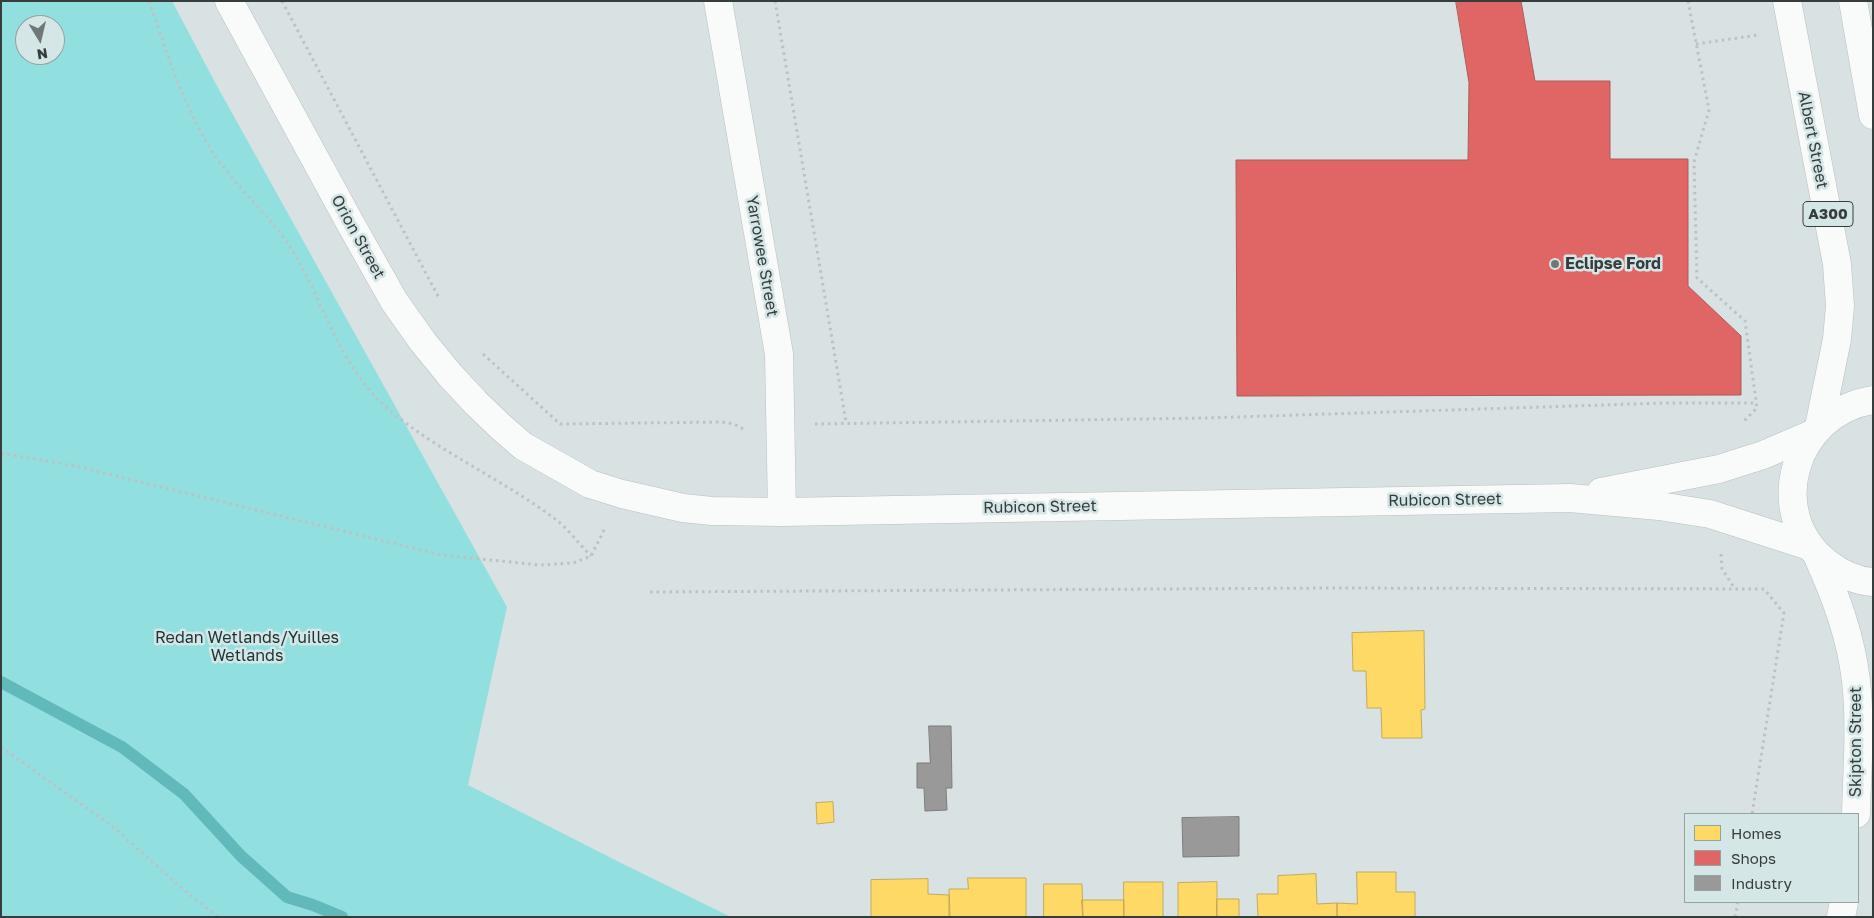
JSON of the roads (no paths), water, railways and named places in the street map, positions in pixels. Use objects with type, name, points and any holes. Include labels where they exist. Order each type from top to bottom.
[{"type":"main road","name":"Orion Street","points":[[229,1],[394,300],[423,342],[450,375],[476,404],[523,446]]},
{"type":"main road","name":"Yarrowee Street","points":[[718,1],[779,354],[782,512]]},
{"type":"main road","name":"Albert Street","points":[[1787,1],[1837,264],[1840,306],[1838,339],[1816,430]]},
{"type":"main road","points":[[1853,1],[1873,115]]},
{"type":"main road","name":"A300","points":[[1873,400],[1851,406],[1834,414],[1816,430],[1800,455],[1794,478],[1793,501],[1798,525],[1813,551],[1839,572],[1863,581],[1873,582]]},
{"type":"main road","name":"Rubicon Street","points":[[1570,498],[1719,468],[1762,455],[1816,430]]},
{"type":"main road","name":"Rubicon Street","points":[[523,446],[590,484],[622,494],[693,509],[712,511],[782,512],[1570,498],[1659,506],[1710,514],[1736,521],[1813,551]]},
{"type":"main road","name":"Skipton Street","points":[[1813,551],[1839,608],[1849,643],[1856,681],[1858,711],[1856,813]]},
{"type":"main road","points":[[1841,917],[1844,903]]},
{"type":"waterway","points":[[1,682],[122,747],[184,794],[241,856],[287,897],[342,917]]},
{"type":"place","name":"Eclipse Ford","points":[[1555,264]]},
{"type":"park label","name":"Redan Wetlands/Yuilles Wetlands","points":[[247,647]]}]
